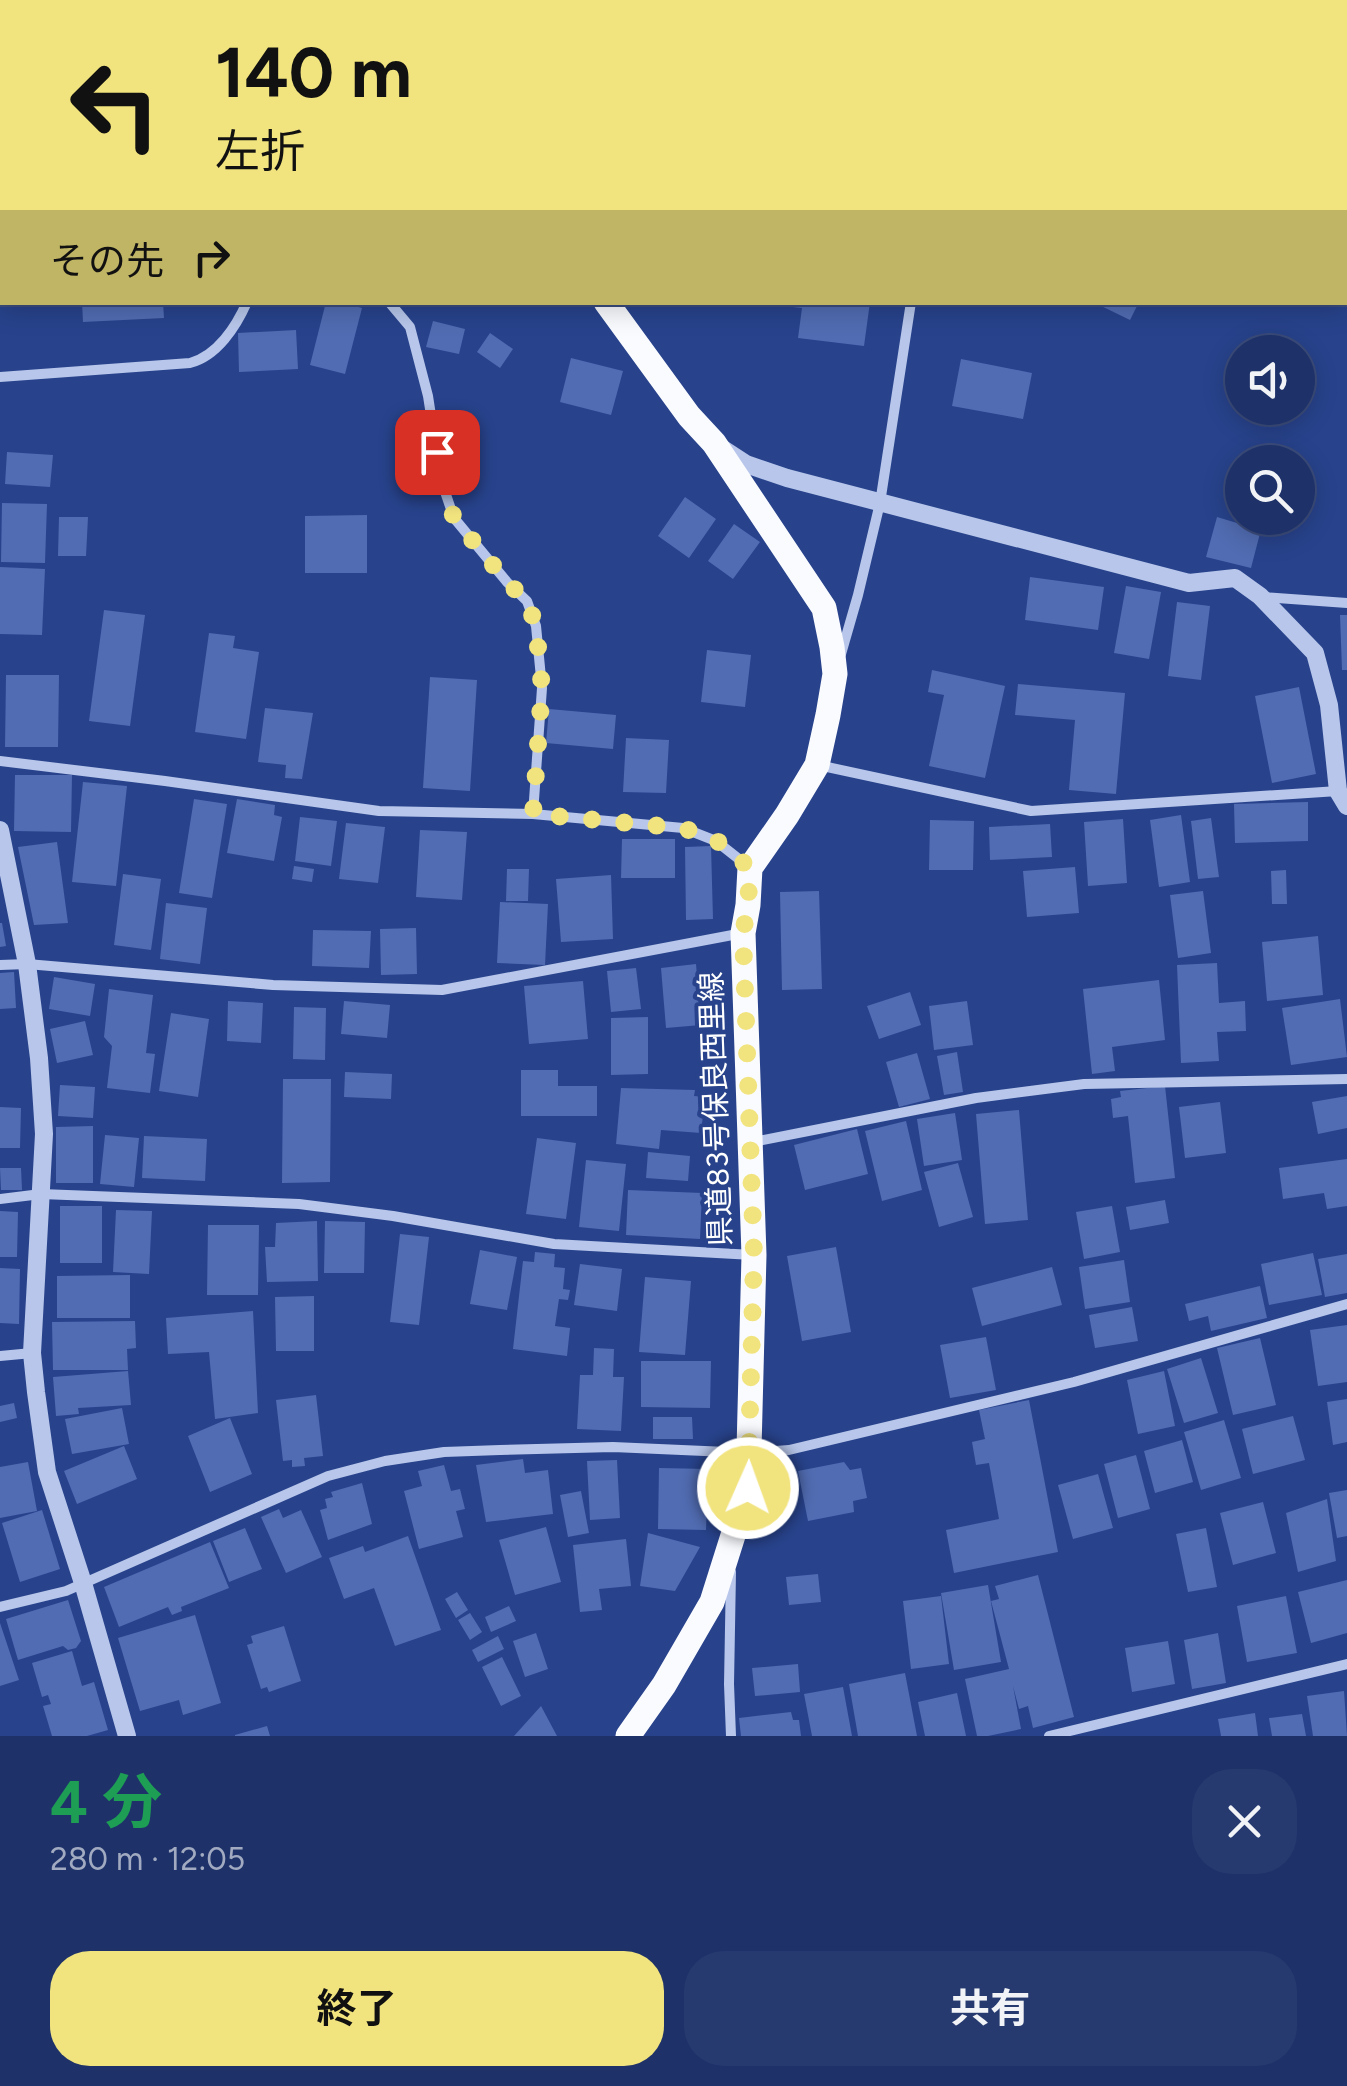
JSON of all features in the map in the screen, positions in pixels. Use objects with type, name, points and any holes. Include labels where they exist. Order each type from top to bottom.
[{"type":"main road","points":[[608,305],[714,443],[824,608],[834,674],[816,765],[750,868]]},
{"type":"main road","name":"県道83号保良西里線","points":[[628,1736],[664,1686],[712,1602],[748,1488],[754,1255],[743,933],[750,868]]},
{"type":"street","points":[[0,377],[190,364],[204,359],[221,342],[247,305]]},
{"type":"street","points":[[391,305],[410,327],[428,396],[441,480],[454,518],[527,601],[536,626],[542,688],[533,814]]},
{"type":"street","points":[[834,674],[880,504],[912,305]]},
{"type":"street","points":[[714,443],[746,464],[880,504],[1188,583],[1235,578],[1260,596],[1315,653],[1329,705],[1342,799],[1031,811],[816,765]]},
{"type":"street","points":[[1260,596],[1347,604]]},
{"type":"street","points":[[0,761],[379,812],[533,814],[683,828],[716,840],[750,868]]},
{"type":"street","points":[[0,830],[27,964],[44,1134],[32,1353],[47,1472],[127,1736]]},
{"type":"street","points":[[0,965],[273,985],[442,990],[743,933]]},
{"type":"street","points":[[750,1142],[976,1098],[1084,1084],[1347,1079]]},
{"type":"street","points":[[0,1199],[41,1194],[300,1204],[554,1244],[754,1255]]},
{"type":"street","points":[[0,1607],[66,1591],[328,1476],[385,1461],[444,1452],[613,1447],[750,1453],[789,1450],[1074,1382],[1347,1304]]},
{"type":"street","points":[[0,1356],[32,1353]]},
{"type":"street","points":[[732,1736],[729,1601],[734,1537]]},
{"type":"street","points":[[1048,1736],[1347,1664]]},
{"type":"building","points":[[82,305],[163,305],[164,318],[83,322]]},
{"type":"building","points":[[325,305],[362,308],[345,374],[310,365]]},
{"type":"building","points":[[775,305],[870,305],[864,346],[798,338],[802,308]]},
{"type":"building","points":[[1099,305],[1138,305],[1130,320]]},
{"type":"building","points":[[433,321],[465,329],[459,354],[426,347]]},
{"type":"building","points":[[296,330],[298,369],[239,372],[238,333]]},
{"type":"building","points":[[490,333],[513,349],[500,368],[477,352]]},
{"type":"building","points":[[571,358],[623,371],[611,415],[560,402]]},
{"type":"building","points":[[961,359],[1032,373],[1023,419],[952,406]]},
{"type":"building","points":[[7,452],[53,455],[50,487],[5,484]]},
{"type":"building","points":[[685,497],[716,519],[689,558],[658,536]]},
{"type":"building","points":[[2,503],[47,504],[45,563],[1,562]]},
{"type":"building","points":[[367,515],[367,573],[305,573],[305,516]]},
{"type":"building","points":[[59,517],[88,517],[86,556],[58,556]]},
{"type":"building","points":[[1217,517],[1225,519],[1225,535],[1260,535],[1251,568],[1206,557]]},
{"type":"building","points":[[734,524],[760,542],[733,579],[708,561]]},
{"type":"building","points":[[0,567],[45,569],[42,635],[0,634]]},
{"type":"building","points":[[1030,577],[1104,587],[1098,630],[1025,620]]},
{"type":"building","points":[[1126,586],[1161,592],[1149,659],[1114,653]]},
{"type":"building","points":[[1177,602],[1210,606],[1201,680],[1168,676]]},
{"type":"building","points":[[104,610],[145,615],[130,726],[89,721]]},
{"type":"building","points":[[1340,615],[1347,615],[1347,670],[1342,670]]},
{"type":"building","points":[[209,633],[235,636],[233,648],[259,652],[246,739],[195,732]]},
{"type":"building","points":[[707,650],[751,655],[745,707],[701,702]]},
{"type":"building","points":[[932,670],[1005,686],[985,778],[929,766],[944,695],[928,692]]},
{"type":"building","points":[[6,675],[59,675],[58,747],[5,747]]},
{"type":"building","points":[[430,677],[477,680],[470,791],[423,788]]},
{"type":"building","points":[[1018,684],[1125,693],[1116,794],[1069,790],[1075,720],[1015,715]]},
{"type":"building","points":[[1299,687],[1316,774],[1272,783],[1255,696]]},
{"type":"building","points":[[265,708],[313,713],[302,779],[285,778],[286,765],[258,762]]},
{"type":"building","points":[[549,709],[616,715],[613,749],[546,743]]},
{"type":"building","points":[[626,738],[669,740],[666,793],[623,792]]},
{"type":"building","points":[[15,775],[72,775],[71,832],[14,831]]},
{"type":"building","points":[[83,782],[127,786],[116,886],[72,882]]},
{"type":"building","points":[[194,799],[227,804],[212,898],[179,893]]},
{"type":"building","points":[[237,799],[275,805],[274,815],[282,817],[274,861],[227,853]]},
{"type":"building","points":[[1308,802],[1308,841],[1235,843],[1234,804]]},
{"type":"building","points":[[1181,815],[1190,882],[1159,887],[1150,820]]},
{"type":"building","points":[[300,817],[337,821],[331,866],[295,861]]},
{"type":"building","points":[[1211,818],[1219,877],[1198,879],[1191,821]]},
{"type":"building","points":[[1123,819],[1127,883],[1088,886],[1084,822]]},
{"type":"building","points":[[930,820],[974,821],[973,870],[929,870]]},
{"type":"building","points":[[346,823],[385,827],[378,883],[339,879]]},
{"type":"building","points":[[1050,824],[1052,857],[990,860],[989,827]]},
{"type":"building","points":[[420,830],[467,832],[462,900],[416,897]]},
{"type":"building","points":[[622,839],[675,839],[675,878],[621,878]]},
{"type":"building","points":[[57,842],[68,923],[34,925],[18,847]]},
{"type":"building","points":[[711,846],[713,919],[686,920],[685,847]]},
{"type":"building","points":[[294,866],[314,869],[312,882],[292,879]]},
{"type":"building","points":[[1075,867],[1079,913],[1027,917],[1023,871]]},
{"type":"building","points":[[507,869],[529,869],[528,901],[506,901]]},
{"type":"building","points":[[1286,870],[1287,904],[1272,904],[1271,871]]},
{"type":"building","points":[[123,874],[161,879],[151,950],[114,945]]},
{"type":"building","points":[[611,875],[613,939],[561,942],[556,879]]},
{"type":"building","points":[[819,891],[822,989],[782,990],[780,892]]},
{"type":"building","points":[[1203,891],[1211,953],[1178,958],[1170,895]]},
{"type":"building","points":[[500,902],[548,904],[545,965],[497,963]]},
{"type":"building","points":[[166,903],[207,908],[200,964],[160,959]]},
{"type":"building","points":[[0,923],[6,946],[0,947]]},
{"type":"building","points":[[416,928],[417,974],[381,975],[380,929]]},
{"type":"building","points":[[313,930],[371,931],[369,968],[312,966]]},
{"type":"building","points":[[1318,936],[1323,995],[1267,1001],[1262,942]]},
{"type":"building","points":[[1217,963],[1219,1003],[1245,1001],[1246,1031],[1217,1032],[1219,1061],[1181,1063],[1177,965]]},
{"type":"building","points":[[696,964],[701,1025],[666,1028],[661,968]]},
{"type":"building","points":[[636,968],[641,1009],[611,1012],[607,971]]},
{"type":"building","points":[[14,972],[16,1008],[0,1009],[0,973]]},
{"type":"building","points":[[54,977],[95,984],[90,1016],[49,1009]]},
{"type":"building","points":[[1159,980],[1165,1040],[1112,1047],[1115,1071],[1092,1074],[1083,989]]},
{"type":"building","points":[[583,981],[588,1039],[529,1044],[524,986]]},
{"type":"building","points":[[109,989],[153,995],[146,1053],[155,1054],[150,1093],[107,1088],[112,1046],[104,1037]]},
{"type":"building","points":[[910,992],[921,1025],[879,1039],[867,1006]]},
{"type":"building","points":[[1340,999],[1347,1057],[1291,1065],[1282,1008]]},
{"type":"building","points":[[228,1001],[263,1003],[261,1043],[227,1041]]},
{"type":"building","points":[[344,1001],[390,1005],[387,1038],[341,1034]]},
{"type":"building","points":[[967,1001],[973,1045],[934,1050],[929,1006]]},
{"type":"building","points":[[294,1007],[326,1008],[325,1060],[293,1059]]},
{"type":"building","points":[[171,1013],[209,1019],[198,1097],[159,1091]]},
{"type":"building","points":[[648,1017],[648,1074],[611,1075],[611,1018]]},
{"type":"building","points":[[85,1021],[93,1055],[57,1063],[50,1029]]},
{"type":"building","points":[[957,1052],[963,1092],[944,1095],[937,1056]]},
{"type":"building","points":[[917,1053],[930,1099],[899,1107],[886,1062]]},
{"type":"building","points":[[521,1070],[558,1070],[558,1086],[597,1086],[597,1116],[521,1116]]},
{"type":"building","points":[[345,1072],[392,1074],[391,1099],[344,1097]]},
{"type":"building","points":[[283,1079],[331,1079],[330,1182],[282,1183]]},
{"type":"building","points":[[60,1085],[95,1087],[93,1118],[58,1116]]},
{"type":"building","points":[[1165,1086],[1175,1178],[1135,1183],[1128,1116],[1113,1118],[1111,1099],[1121,1097],[1120,1091]]},
{"type":"building","points":[[621,1088],[695,1090],[694,1096],[705,1097],[701,1133],[661,1130],[659,1149],[616,1144]]},
{"type":"building","points":[[1347,1096],[1347,1128],[1318,1134],[1312,1102]]},
{"type":"building","points":[[1220,1102],[1226,1153],[1185,1158],[1179,1107]]},
{"type":"building","points":[[0,1107],[21,1108],[20,1148],[0,1148]]},
{"type":"building","points":[[1019,1110],[1028,1220],[985,1224],[976,1114]]},
{"type":"building","points":[[955,1113],[962,1160],[924,1166],[917,1119]]},
{"type":"building","points":[[906,1121],[922,1190],[882,1201],[865,1131]]},
{"type":"building","points":[[93,1126],[93,1183],[56,1183],[56,1127]]},
{"type":"building","points":[[857,1129],[868,1174],[805,1190],[794,1145]]},
{"type":"building","points":[[105,1135],[139,1138],[134,1187],[100,1184]]},
{"type":"building","points":[[144,1136],[207,1139],[205,1181],[142,1178]]},
{"type":"building","points":[[537,1138],[576,1143],[566,1219],[526,1214]]},
{"type":"building","points":[[648,1152],[690,1156],[688,1181],[646,1178]]},
{"type":"building","points":[[1347,1159],[1347,1206],[1327,1209],[1324,1193],[1283,1199],[1279,1168]]},
{"type":"building","points":[[586,1160],[626,1164],[619,1231],[579,1227]]},
{"type":"building","points":[[958,1163],[973,1217],[939,1227],[924,1172]]},
{"type":"building","points":[[0,1168],[21,1168],[22,1190],[1,1190]]},
{"type":"building","points":[[628,1190],[702,1193],[700,1239],[626,1235]]},
{"type":"building","points":[[1165,1200],[1169,1223],[1130,1230],[1126,1207]]},
{"type":"building","points":[[60,1206],[102,1206],[102,1263],[60,1263]]},
{"type":"building","points":[[1112,1206],[1120,1252],[1084,1259],[1076,1212]]},
{"type":"building","points":[[116,1210],[152,1211],[149,1274],[113,1272]]},
{"type":"building","points":[[0,1211],[18,1212],[17,1257],[0,1257]]},
{"type":"building","points":[[317,1221],[318,1281],[267,1282],[265,1247],[275,1247],[276,1223]]},
{"type":"building","points":[[325,1221],[365,1222],[364,1273],[324,1273]]},
{"type":"building","points":[[208,1225],[259,1225],[258,1295],[207,1295]]},
{"type":"building","points":[[400,1234],[429,1237],[419,1325],[390,1322]]},
{"type":"building","points":[[836,1247],[851,1332],[802,1341],[787,1256]]},
{"type":"building","points":[[480,1250],[517,1257],[507,1310],[470,1304]]},
{"type":"building","points":[[535,1252],[555,1254],[554,1267],[565,1268],[563,1289],[570,1290],[568,1300],[559,1299],[555,1326],[570,1328],[567,1356],[513,1349],[523,1261],[534,1262]]},
{"type":"building","points":[[1313,1253],[1322,1295],[1269,1305],[1261,1264]]},
{"type":"building","points":[[1347,1254],[1347,1293],[1325,1297],[1318,1259]]},
{"type":"building","points":[[1124,1260],[1130,1302],[1085,1309],[1079,1267]]},
{"type":"building","points":[[580,1264],[622,1269],[617,1311],[574,1305]]},
{"type":"building","points":[[1052,1267],[1062,1305],[982,1326],[972,1288]]},
{"type":"building","points":[[0,1268],[20,1269],[19,1324],[0,1323]]},
{"type":"building","points":[[130,1275],[130,1318],[57,1318],[57,1276]]},
{"type":"building","points":[[645,1277],[691,1281],[685,1355],[639,1352]]},
{"type":"building","points":[[1260,1286],[1267,1318],[1211,1331],[1208,1316],[1189,1321],[1185,1304]]},
{"type":"building","points":[[314,1296],[314,1351],[276,1351],[275,1297]]},
{"type":"building","points":[[1132,1307],[1138,1341],[1095,1348],[1089,1315]]},
{"type":"building","points":[[253,1311],[258,1413],[215,1419],[209,1352],[168,1354],[166,1318]]},
{"type":"building","points":[[135,1321],[136,1348],[127,1349],[128,1370],[53,1370],[52,1322]]},
{"type":"building","points":[[1347,1325],[1347,1382],[1318,1386],[1310,1330]]},
{"type":"building","points":[[986,1337],[996,1390],[950,1398],[940,1345]]},
{"type":"building","points":[[1260,1338],[1276,1405],[1233,1415],[1217,1348]]},
{"type":"building","points":[[594,1348],[614,1349],[613,1377],[624,1377],[621,1431],[577,1429],[580,1375],[593,1375]]},
{"type":"building","points":[[1201,1358],[1218,1413],[1184,1423],[1167,1369]]},
{"type":"building","points":[[641,1361],[711,1361],[710,1408],[641,1407]]},
{"type":"building","points":[[128,1371],[131,1405],[78,1408],[79,1414],[56,1416],[53,1377]]},
{"type":"building","points":[[1164,1371],[1175,1426],[1138,1434],[1127,1380]]},
{"type":"building","points":[[316,1395],[323,1456],[304,1458],[305,1466],[292,1467],[292,1460],[283,1461],[276,1400]]},
{"type":"building","points":[[1347,1399],[1347,1442],[1333,1445],[1327,1402]]},
{"type":"building","points":[[1029,1400],[1058,1552],[954,1573],[946,1530],[999,1519],[989,1463],[976,1465],[972,1442],[985,1439],[979,1410]]},
{"type":"building","points":[[14,1403],[17,1418],[0,1422],[0,1406]]},
{"type":"building","points":[[122,1408],[129,1444],[72,1454],[65,1419]]},
{"type":"building","points":[[1293,1416],[1305,1460],[1253,1474],[1242,1429]]},
{"type":"building","points":[[653,1417],[692,1417],[693,1439],[653,1439]]},
{"type":"building","points":[[230,1418],[252,1474],[210,1492],[188,1436]]},
{"type":"building","points":[[1224,1420],[1241,1478],[1201,1490],[1184,1432]]},
{"type":"building","points":[[1182,1440],[1193,1482],[1155,1493],[1144,1451]]},
{"type":"building","points":[[124,1446],[137,1479],[77,1504],[64,1471]]},
{"type":"building","points":[[1136,1455],[1150,1509],[1118,1518],[1104,1464]]},
{"type":"building","points":[[523,1459],[525,1473],[548,1470],[553,1514],[486,1522],[476,1465]]},
{"type":"building","points":[[617,1460],[620,1518],[590,1520],[587,1461]]},
{"type":"building","points":[[28,1462],[37,1511],[0,1518],[0,1467]]},
{"type":"building","points":[[844,1462],[850,1470],[861,1468],[867,1498],[853,1501],[854,1512],[808,1521],[798,1471]]},
{"type":"building","points":[[444,1465],[451,1491],[460,1489],[465,1509],[456,1511],[463,1537],[419,1549],[404,1491],[422,1486],[418,1471]]},
{"type":"building","points":[[659,1468],[708,1469],[706,1530],[658,1529]]},
{"type":"building","points":[[1098,1474],[1113,1528],[1073,1539],[1058,1485]]},
{"type":"building","points":[[362,1483],[372,1524],[328,1540],[320,1510],[327,1508],[325,1499],[333,1497],[331,1492]]},
{"type":"building","points":[[1347,1490],[1347,1536],[1337,1538],[1329,1493]]},
{"type":"building","points":[[581,1491],[589,1533],[568,1537],[560,1495]]},
{"type":"building","points":[[1327,1499],[1336,1561],[1298,1572],[1286,1513]]},
{"type":"building","points":[[1263,1502],[1276,1553],[1233,1565],[1220,1513]]},
{"type":"building","points":[[279,1509],[283,1518],[301,1510],[322,1557],[286,1573],[261,1517]]},
{"type":"building","points":[[42,1510],[60,1569],[20,1582],[2,1523]]},
{"type":"building","points":[[546,1527],[561,1582],[515,1595],[499,1540]]},
{"type":"building","points":[[245,1528],[262,1569],[229,1582],[213,1541]]},
{"type":"building","points":[[1206,1528],[1217,1587],[1188,1592],[1176,1534]]},
{"type":"building","points":[[648,1533],[700,1547],[675,1591],[640,1586]]},
{"type":"building","points":[[408,1536],[441,1630],[395,1646],[374,1588],[344,1599],[329,1558],[363,1546],[365,1552]]},
{"type":"building","points":[[626,1539],[631,1586],[599,1589],[602,1610],[580,1612],[573,1545]]},
{"type":"building","points":[[210,1542],[229,1588],[181,1607],[182,1611],[172,1615],[168,1607],[119,1627],[104,1587]]},
{"type":"building","points":[[818,1574],[821,1602],[789,1605],[786,1577]]},
{"type":"building","points":[[1038,1575],[1074,1717],[1033,1728],[1028,1706],[1019,1709],[1013,1686],[1021,1729],[977,1736],[965,1679],[1009,1669],[991,1601],[999,1599],[995,1586]]},
{"type":"building","points":[[1347,1580],[1347,1633],[1311,1643],[1298,1592]]},
{"type":"building","points":[[988,1585],[1001,1662],[954,1670],[941,1593]]},
{"type":"building","points":[[457,1592],[468,1610],[456,1618],[445,1599]]},
{"type":"building","points":[[941,1596],[949,1664],[911,1669],[903,1601]]},
{"type":"building","points":[[1286,1596],[1297,1653],[1247,1662],[1237,1606]]},
{"type":"building","points":[[68,1600],[81,1641],[76,1648],[68,1650],[63,1646],[18,1660],[6,1619]]},
{"type":"building","points":[[509,1606],[516,1621],[491,1632],[485,1617]]},
{"type":"building","points":[[470,1613],[482,1632],[470,1640],[458,1620]]},
{"type":"building","points":[[195,1615],[221,1703],[183,1715],[179,1700],[140,1711],[118,1638]]},
{"type":"building","points":[[0,1623],[19,1680],[0,1686]]},
{"type":"building","points":[[284,1626],[301,1681],[269,1692],[267,1687],[261,1689],[247,1645],[253,1643],[251,1636]]},
{"type":"building","points":[[536,1633],[548,1669],[525,1677],[513,1641]]},
{"type":"building","points":[[1218,1633],[1226,1683],[1192,1689],[1184,1640]]},
{"type":"building","points":[[498,1636],[504,1649],[478,1662],[472,1650]]},
{"type":"building","points":[[1168,1641],[1175,1684],[1132,1692],[1125,1648]]},
{"type":"building","points":[[72,1651],[82,1686],[94,1682],[108,1730],[87,1736],[52,1736],[43,1706],[51,1704],[48,1695],[42,1697],[32,1663]]},
{"type":"building","points":[[502,1657],[521,1696],[501,1706],[482,1667]]},
{"type":"building","points":[[798,1664],[800,1692],[755,1696],[752,1668]]},
{"type":"building","points":[[905,1673],[917,1736],[858,1736],[849,1684]]},
{"type":"building","points":[[843,1687],[852,1736],[812,1736],[804,1694]]},
{"type":"building","points":[[1344,1691],[1347,1736],[1313,1736],[1307,1696]]},
{"type":"building","points":[[957,1693],[966,1736],[925,1736],[918,1702]]},
{"type":"building","points":[[541,1706],[557,1736],[514,1736]]},
{"type":"building","points":[[791,1712],[793,1720],[799,1720],[801,1736],[741,1736],[739,1718]]},
{"type":"building","points":[[1255,1713],[1258,1736],[1221,1736],[1218,1719]]},
{"type":"building","points":[[1302,1714],[1306,1736],[1272,1736],[1269,1718]]},
{"type":"building","points":[[267,1726],[270,1736],[235,1736],[235,1735]]},
{"type":"route","points":[[437,452],[441,480],[454,518],[527,601],[536,626],[542,688],[533,814],[683,828],[716,840],[750,868],[743,933],[754,1255],[748,1488]]}]
